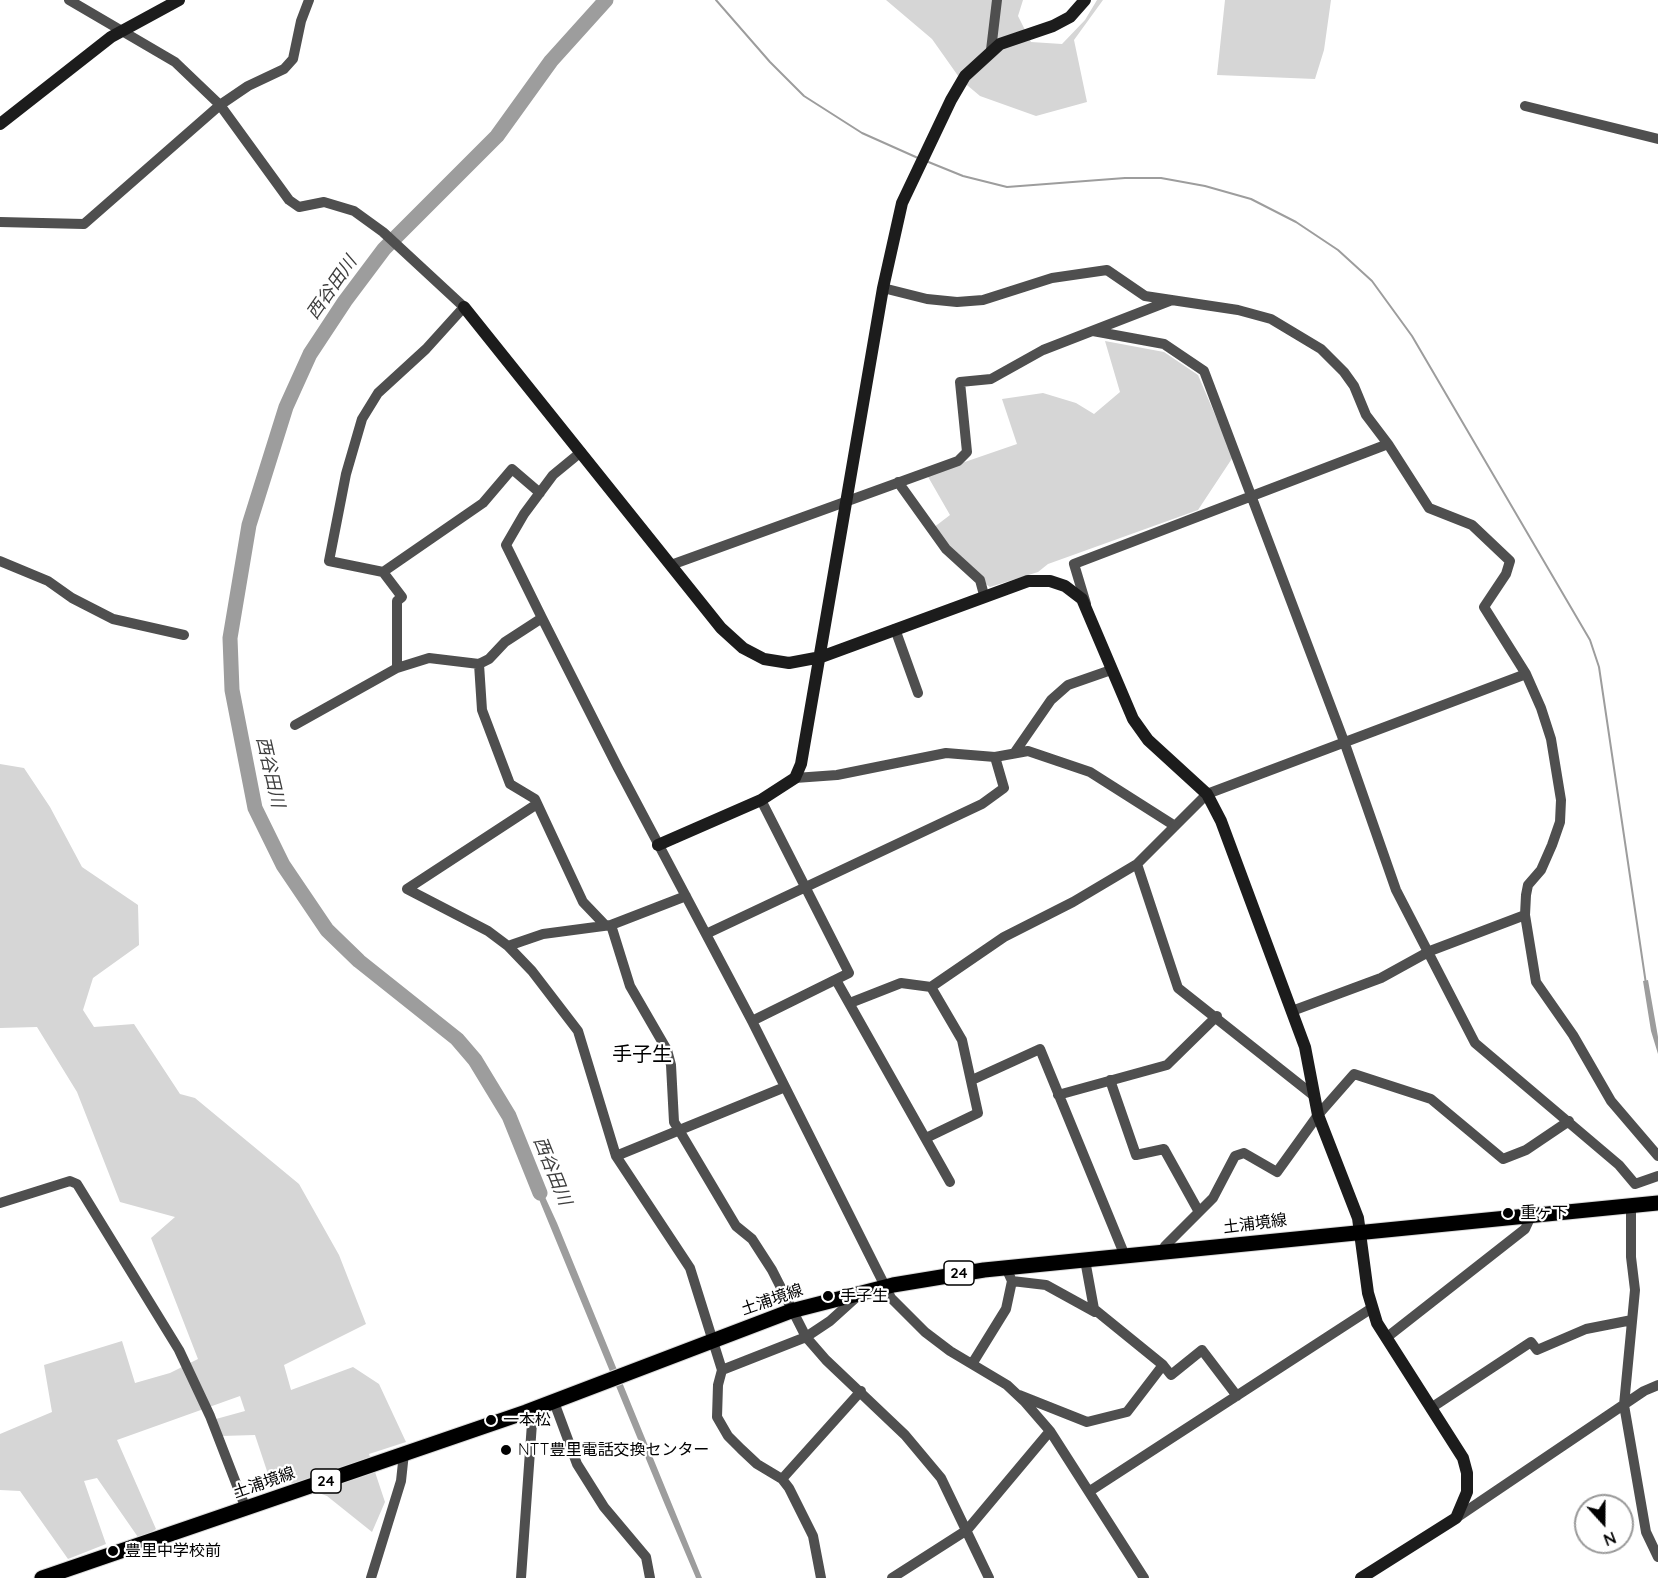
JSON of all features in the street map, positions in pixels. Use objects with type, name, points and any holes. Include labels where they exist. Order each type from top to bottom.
[{"type":"main road","name":"土浦境線","points":[[44,1578],[554,1402],[791,1311],[885,1287],[945,1275],[1009,1274],[1085,1260],[1360,1230],[1658,1203]]},
{"type":"street","points":[[69,0],[175,62],[220,105],[289,200],[299,207],[324,202],[343,206],[383,232],[464,308],[721,628],[742,648],[764,659],[789,663],[821,657],[984,595],[1028,581],[1050,581],[1071,590],[1086,606]]},
{"type":"street","points":[[0,124],[122,30],[179,0]]},
{"type":"street","points":[[0,222],[84,224],[220,105],[248,86],[284,69],[293,59],[301,21],[309,0]]},
{"type":"street","points":[[991,50],[997,0]]},
{"type":"street","points":[[795,778],[801,764],[821,657],[894,226],[902,203],[958,88],[991,50],[1018,36],[1053,26],[1070,17],[1085,0]]},
{"type":"street","points":[[1525,106],[1658,139]]},
{"type":"street","points":[[883,288],[957,302],[983,300],[1052,278],[1107,270],[1145,296],[1238,309],[1271,319],[1321,349],[1344,372],[1354,386],[1366,415],[1388,444],[1428,508],[1472,525],[1510,561],[1506,574],[1484,607],[1527,674],[1551,740],[1561,800],[1560,822],[1552,845],[1541,870],[1528,885],[1525,915],[1536,982],[1572,1035],[1611,1101],[1658,1156]]},
{"type":"street","points":[[671,565],[958,461],[967,452],[960,382],[991,379],[1043,350],[1172,300]]},
{"type":"street","points":[[397,668],[397,601],[402,597],[383,572],[328,561],[356,436],[362,419],[378,393],[426,349],[464,308]]},
{"type":"street","points":[[1094,331],[1164,344],[1204,371],[1345,744],[1396,890],[1430,951],[1475,1043],[1543,1103],[1569,1121],[1619,1165],[1635,1184],[1658,1176]]},
{"type":"street","points":[[1388,444],[1251,494],[1074,564],[1086,606],[1133,719],[1148,740],[1207,794],[1221,820],[1305,1047],[1318,1115],[1352,1199],[1360,1230],[1372,1308],[1386,1338],[1463,1458],[1467,1473],[1467,1492],[1456,1518]]},
{"type":"street","points":[[581,452],[553,475],[506,545],[542,618],[658,845],[752,1021],[895,1304],[914,1323],[950,1351],[1019,1395],[1050,1431],[1144,1578]]},
{"type":"street","points":[[383,572],[483,503],[512,469],[540,493]]},
{"type":"street","points":[[898,482],[946,549],[980,580],[984,595]]},
{"type":"street","points":[[0,561],[48,581],[72,598],[113,619],[184,635]]},
{"type":"street","points":[[295,725],[397,668],[429,658],[479,664],[489,659],[505,642],[542,618]]},
{"type":"street","points":[[895,629],[918,693]]},
{"type":"street","points":[[479,664],[482,710],[510,784],[535,800],[583,902],[608,925],[630,986],[667,1050],[671,1065],[674,1122],[735,1226],[752,1239],[772,1270],[806,1337],[826,1360],[861,1391],[927,1459],[941,1478],[989,1578]]},
{"type":"street","points":[[1015,752],[1051,700],[1068,685],[1111,670]]},
{"type":"street","points":[[850,1004],[901,983],[931,987],[1004,936],[1073,902],[1137,864],[1207,794],[1527,674]]},
{"type":"street","points":[[658,845],[761,800],[795,778],[837,775],[946,753],[996,757],[1028,751],[1090,772],[1175,826]]},
{"type":"street","points":[[706,934],[982,804],[1004,788],[996,757]]},
{"type":"street","points":[[752,1021],[849,973],[761,800]]},
{"type":"street","points":[[537,804],[407,889],[488,931],[508,946],[532,971],[578,1031],[616,1156],[690,1268],[722,1370],[718,1385],[717,1417],[728,1436],[741,1449],[757,1464],[782,1479],[789,1488],[811,1532],[821,1578]]},
{"type":"street","points":[[1137,864],[1178,988],[1313,1095]]},
{"type":"street","points":[[508,946],[543,934],[608,925],[686,896]]},
{"type":"street","points":[[1292,1011],[1381,978],[1430,951],[1525,915]]},
{"type":"street","points":[[836,980],[950,1182]]},
{"type":"street","points":[[926,1138],[978,1113],[962,1040],[931,987]]},
{"type":"street","points":[[1058,1095],[1167,1065],[1216,1016]]},
{"type":"street","points":[[972,1080],[1040,1049],[1125,1256]]},
{"type":"street","points":[[1166,1252],[1165,1246],[1213,1198],[1235,1156],[1244,1153],[1277,1172],[1318,1115],[1350,1077],[1359,1074],[1431,1099],[1503,1159],[1526,1150],[1569,1121]]},
{"type":"street","points":[[1110,1080],[1136,1155],[1164,1149],[1199,1212]]},
{"type":"street","points":[[616,1156],[785,1087]]},
{"type":"street","points":[[0,1203],[69,1181],[77,1184],[179,1350],[225,1452],[246,1509]]},
{"type":"street","points":[[1630,1206],[1631,1257],[1635,1290],[1624,1405],[1646,1532],[1658,1557]]},
{"type":"street","points":[[1386,1338],[1525,1229],[1531,1216]]},
{"type":"street","points":[[1085,1260],[1091,1299],[1098,1313]]},
{"type":"street","points":[[972,1364],[1006,1309],[1009,1274],[1046,1285],[1098,1313],[1163,1365],[1171,1375],[1202,1350],[1237,1396]]},
{"type":"street","points":[[722,1370],[806,1337],[830,1321],[861,1293]]},
{"type":"street","points":[[1090,1491],[1372,1308]]},
{"type":"street","points":[[1431,1408],[1531,1342],[1537,1350],[1586,1329],[1632,1320]]},
{"type":"street","points":[[1019,1395],[1087,1422],[1127,1412],[1163,1365]]},
{"type":"street","points":[[1361,1578],[1456,1518],[1644,1391],[1658,1385]]},
{"type":"street","points":[[782,1479],[861,1391]]},
{"type":"street","points":[[554,1402],[578,1464],[604,1508],[646,1557],[650,1578]]},
{"type":"street","points":[[521,1578],[532,1409]]},
{"type":"street","points":[[892,1578],[967,1530],[1050,1431]]},
{"type":"street","points":[[371,1578],[401,1481],[406,1457],[404,1453]]},
{"type":"shaded area","points":[[886,0],[1023,0],[1018,16],[1031,42],[1062,44],[1085,20],[1097,0],[1103,0],[1074,40],[1087,102],[1036,116],[980,96],[961,80],[932,39]]},
{"type":"shaded area","points":[[1225,0],[1331,0],[1324,50],[1315,79],[1217,75]]},
{"type":"shaded area","points":[[1105,341],[1164,352],[1198,375],[1233,457],[1198,510],[1048,564],[1038,572],[990,587],[980,580],[933,528],[950,515],[927,475],[1017,444],[1002,399],[1043,393],[1076,403],[1094,414],[1120,392]]},
{"type":"shaded area","points":[[0,764],[24,768],[50,807],[82,867],[138,905],[139,945],[93,978],[83,1010],[94,1027],[134,1024],[180,1094],[195,1098],[299,1184],[339,1255],[366,1324],[284,1365],[291,1390],[353,1367],[379,1384],[406,1442],[369,1454],[385,1502],[372,1532],[327,1496],[268,1474],[255,1435],[221,1436],[216,1419],[245,1411],[240,1396],[117,1440],[156,1529],[140,1540],[97,1478],[84,1481],[106,1544],[68,1559],[20,1491],[0,1490],[0,1434],[52,1412],[44,1365],[122,1341],[135,1383],[170,1373],[198,1359],[151,1238],[175,1217],[120,1202],[77,1092],[37,1027],[0,1028]]},
{"type":"shaded area","points":[[1648,980],[1658,1037],[1658,1054],[1651,1031],[1643,981]]},
{"type":"shaded area","points":[[534,1173],[557,1223],[702,1578],[696,1578],[665,1505],[529,1175]]},
{"type":"waterway","name":"西谷田川","points":[[540,1193],[509,1116],[475,1060],[457,1039],[359,961],[327,930],[283,865],[255,808],[232,690],[230,638],[249,525],[286,407],[310,354],[345,301],[384,249],[497,136],[551,61],[606,0]]},
{"type":"waterway","points":[[716,0],[770,62],[804,96],[862,133],[918,158]]},
{"type":"waterway","points":[[926,161],[963,176],[1007,187],[1125,178],[1161,178],[1205,186],[1251,199],[1296,222],[1338,250],[1372,281],[1412,336],[1590,640],[1599,667],[1646,984]]},
{"type":"place","name":"重ヶ下","points":[[1508,1213]]},
{"type":"place","name":"手子生","points":[[828,1296]]},
{"type":"place","name":"一本松","points":[[491,1420]]},
{"type":"place","name":"NTT豊里電話交換センター","points":[[506,1450]]},
{"type":"place","name":"豊里中学校前","points":[[113,1551]]},
{"type":"district","name":"手子生","points":[[642,1055]]}]
